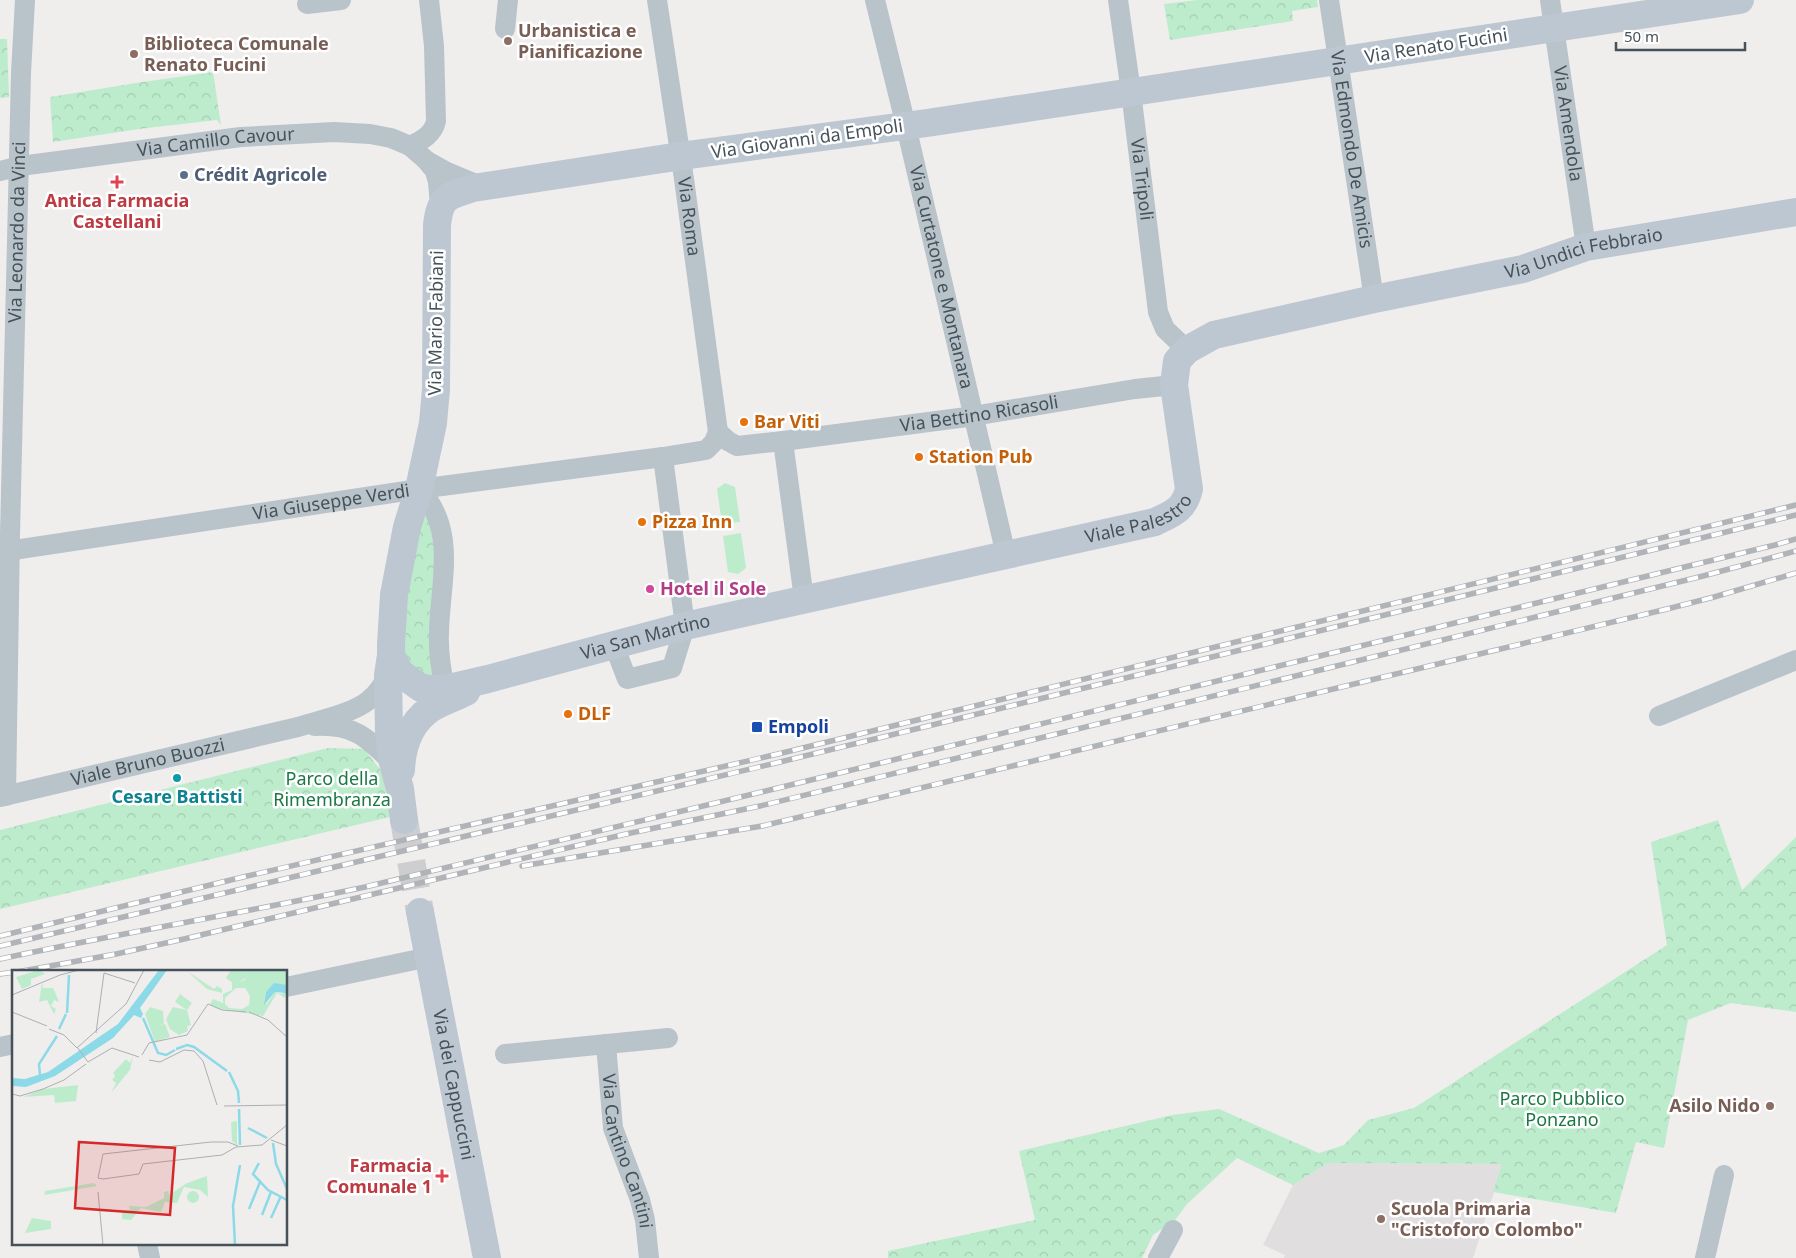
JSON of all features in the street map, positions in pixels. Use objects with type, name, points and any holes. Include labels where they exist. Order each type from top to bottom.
[{"type":"main road","name":"Via Renato Fucini","points":[[1131,92],[1740,0]]},
{"type":"main road","name":"Via Giovanni da Empoli","points":[[440,205],[452,195],[483,187],[681,156],[906,126],[1131,92]]},
{"type":"main road","name":"Via Mario Fabiani","points":[[397,777],[389,734],[390,658],[394,595],[407,527],[419,489],[433,423],[436,389],[437,225],[440,205]]},
{"type":"main road","name":"Via Undici Febbraio","points":[[1374,299],[1523,269],[1586,247],[1796,212]]},
{"type":"main road","points":[[1187,350],[1214,335],[1374,299]]},
{"type":"main road","name":"Viale Palestro","points":[[804,600],[1155,522],[1176,511],[1186,501],[1189,489],[1174,385],[1177,361],[1187,350]]},
{"type":"main road","name":"Via San Martino","points":[[488,680],[685,626],[804,600]]},
{"type":"main road","points":[[390,658],[400,673],[421,688],[445,688],[488,680]]},
{"type":"main road","points":[[404,820],[397,777],[408,735],[417,722],[430,710],[488,680]]},
{"type":"main road","name":"Via dei Cappuccini","points":[[420,912],[487,1258]]},
{"type":"street","name":"Via Leonardo da Vinci","points":[[3,796],[5,552],[26,0]]},
{"type":"street","points":[[307,4],[341,0]]},
{"type":"street","points":[[410,146],[428,136],[435,128],[436,121],[434,46],[429,0]]},
{"type":"street","points":[[506,28],[508,0]]},
{"type":"street","name":"Via Roma","points":[[657,0],[681,156],[718,432]]},
{"type":"street","name":"Via Curtatone e Montanara","points":[[875,0],[1006,555]]},
{"type":"street","name":"Via Tripoli","points":[[1118,0],[1158,312],[1165,329],[1187,350]]},
{"type":"street","name":"Via Edmondo De Amicis","points":[[1329,0],[1374,299]]},
{"type":"street","name":"Via Amendola","points":[[1550,0],[1586,247]]},
{"type":"street","name":"Via Camillo Cavour","points":[[0,172],[20,166],[241,137],[334,132],[370,134],[391,138],[410,146],[426,160]]},
{"type":"street","points":[[426,160],[447,172],[483,187]]},
{"type":"street","name":"Via Mario Fabiani","points":[[426,160],[435,171],[440,205]]},
{"type":"street","name":"Via Bettino Ricasoli","points":[[718,432],[737,446],[973,416],[1135,389],[1174,385]]},
{"type":"street","name":"Via Giuseppe Verdi","points":[[5,552],[419,489],[706,450],[714,442],[718,432]]},
{"type":"street","points":[[783,441],[804,600]]},
{"type":"street","points":[[614,645],[627,679],[672,668],[685,626],[663,457]]},
{"type":"street","points":[[419,489],[429,500],[438,517],[443,548],[444,570],[439,652],[445,688]]},
{"type":"street","name":"Viale Bruno Buozzi","points":[[3,796],[298,727],[344,712],[368,702],[381,688],[390,658]]},
{"type":"street","points":[[1659,716],[1796,660]]},
{"type":"street","name":"Viale Bruno Buozzi","points":[[298,727],[334,725],[361,734],[397,777]]},
{"type":"street","points":[[288,987],[429,957]]},
{"type":"street","points":[[505,1054],[668,1038]]},
{"type":"street","name":"Via Cantino Cantini","points":[[606,1044],[614,1128],[642,1205],[649,1258]]},
{"type":"street","points":[[1705,1258],[1724,1175]]},
{"type":"street","points":[[1158,1258],[1173,1230]]},
{"type":"shaded area","name":"Scuola Primaria \"Cristoforo Colombo\"","points":[[1328,1163],[1503,1164],[1473,1258],[1284,1258],[1285,1255],[1263,1245],[1293,1185]]},
{"type":"green space","points":[[1197,0],[1317,0],[1318,7],[1292,11],[1293,21],[1170,40],[1164,4]]},
{"type":"green space","points":[[0,39],[7,39],[9,97],[0,98]]},
{"type":"green space","points":[[213,72],[221,125],[217,120],[53,142],[50,97]]},
{"type":"green space","points":[[725,483],[735,487],[740,522],[722,524],[717,489]]},
{"type":"green space","points":[[419,489],[445,570],[431,689],[391,644]]},
{"type":"green space","points":[[741,533],[746,568],[738,574],[728,572],[723,536]]},
{"type":"green space","name":"Parco della Rimembranza","points":[[328,748],[364,749],[383,773],[390,817],[0,909],[0,830]]},
{"type":"green space","name":"Parco Pubblico Ponzano","points":[[1718,820],[1742,890],[1796,837],[1796,1012],[1731,1003],[1688,1020],[1664,1148],[1636,1142],[1616,1213],[1493,1192],[1502,1164],[1328,1163],[1293,1185],[1237,1158],[1187,1204],[1176,1219],[1153,1235],[1142,1258],[888,1258],[888,1251],[1035,1220],[1019,1151],[1172,1115],[1219,1109],[1319,1153],[1344,1145],[1368,1120],[1414,1108],[1667,945],[1651,842]]},
{"type":"tunnel","points":[[404,820],[420,912]]},
{"type":"railway","points":[[0,936],[243,877],[778,754],[1796,505]]},
{"type":"railway","points":[[0,946],[780,762],[1796,515]]},
{"type":"railway","points":[[0,959],[365,887],[1796,539]]},
{"type":"railway","points":[[28,970],[184,939],[626,834],[760,806],[1703,576],[1796,551]]},
{"type":"railway","points":[[522,866],[762,826],[1667,609],[1796,573]]},
{"type":"railway","points":[[0,974],[12,972]]},
{"type":"place","name":"Urbanistica e Pianificazione","points":[[508,41]]},
{"type":"place","name":"Biblioteca Comunale Renato Fucini","points":[[134,54]]},
{"type":"place","name":"Crédit Agricole","points":[[184,175]]},
{"type":"place","name":"Antica Farmacia Castellani","points":[[117,182]]},
{"type":"place","name":"Bar Viti","points":[[744,422]]},
{"type":"place","name":"Station Pub","points":[[919,457]]},
{"type":"place","name":"Pizza Inn","points":[[642,522]]},
{"type":"place","name":"Hotel il Sole","points":[[650,589]]},
{"type":"place","name":"DLF","points":[[568,714]]},
{"type":"place","name":"Empoli","points":[[757,727]]},
{"type":"place","name":"Cesare Battisti","points":[[177,778]]},
{"type":"place","name":"Asilo Nido","points":[[1770,1106]]},
{"type":"place","name":"Farmacia Comunale 1","points":[[442,1176]]},
{"type":"place","name":"Scuola Primaria \"Cristoforo Colombo\"","points":[[1381,1219]]}]
